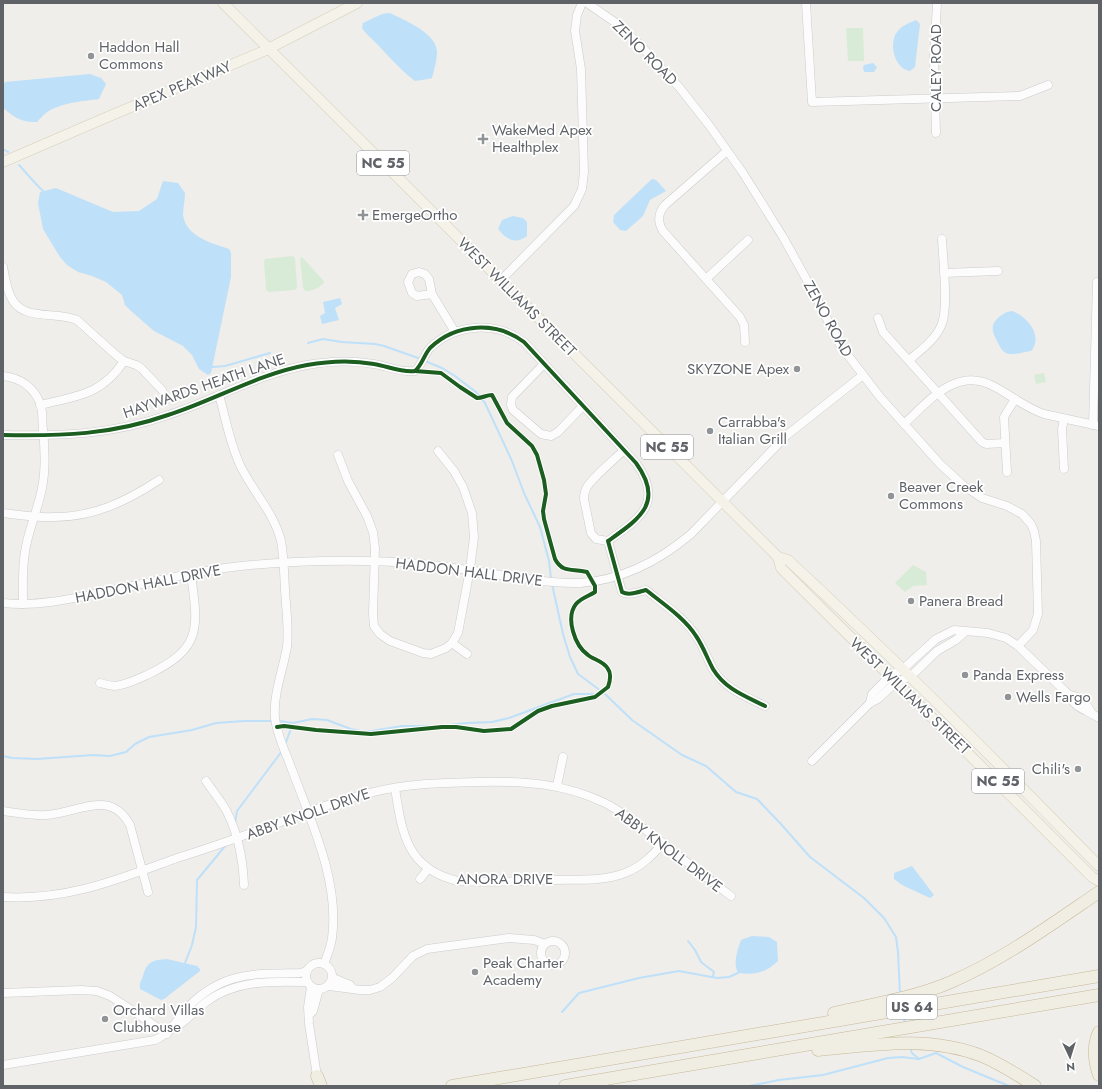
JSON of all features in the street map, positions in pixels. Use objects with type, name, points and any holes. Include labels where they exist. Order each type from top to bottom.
[{"type":"highway","points":[[726,1039],[818,1016],[890,1001],[923,992],[951,982],[976,970],[1015,947],[1099,892]]},
{"type":"highway","name":"US 64","points":[[452,1086],[1099,976]]},
{"type":"highway","name":"US 64","points":[[564,1086],[1099,995]]},
{"type":"highway","points":[[1099,1032],[1095,1050],[1095,1063],[1099,1075]]},
{"type":"highway","points":[[729,1058],[892,1044],[916,1043],[941,1045],[981,1056],[1000,1064],[1035,1086]]},
{"type":"main road","name":"WEST WILLIAMS STREET","points":[[223,3],[722,502],[778,557],[788,560],[903,669],[1099,866]]},
{"type":"main road","name":"APEX PEAKWAY","points":[[3,162],[269,49],[357,3]]},
{"type":"main road","name":"WEST WILLIAMS STREET","points":[[778,557],[781,568],[1092,877],[1099,881]]},
{"type":"street","points":[[500,280],[568,213],[578,199],[582,188],[584,172],[581,69],[575,31],[582,3]]},
{"type":"street","name":"ZENO ROAD","points":[[587,3],[619,25],[683,91],[727,151],[783,237],[814,293],[840,345],[880,397],[940,464],[964,486],[982,498],[1018,511],[1031,524],[1036,541],[1038,614],[1032,630],[1018,646]]},
{"type":"street","points":[[806,3],[812,102],[1020,96],[1048,85]]},
{"type":"street","name":"CALEY ROAD","points":[[936,133],[934,58],[937,3]]},
{"type":"street","points":[[727,151],[665,205],[659,215],[660,224],[663,231],[740,317],[744,325],[745,342]]},
{"type":"street","points":[[706,279],[748,240]]},
{"type":"street","points":[[909,360],[933,338],[941,327],[944,311],[942,240]]},
{"type":"street","points":[[3,267],[9,294],[20,309],[33,313],[62,315],[77,320],[109,350],[124,361],[142,368],[162,390]]},
{"type":"street","points":[[944,273],[998,272]]},
{"type":"street","points":[[904,424],[937,392],[949,385],[959,382],[981,381],[994,386],[1036,411],[1096,425],[1097,282],[1099,282]]},
{"type":"street","points":[[432,294],[455,332]]},
{"type":"street","points":[[878,318],[883,332],[982,442],[986,444],[1005,443]]},
{"type":"street","name":"HAYWARDS HEATH LANE","points":[[3,435],[73,435],[120,428],[170,415],[278,372],[318,363],[339,361],[359,362],[415,371],[430,348],[455,332],[479,327],[496,329],[505,331],[524,342],[636,463],[645,477],[648,489],[647,501],[643,513],[639,518],[608,542]]},
{"type":"street","points":[[40,406],[93,391],[112,377],[124,361]]},
{"type":"street","points":[[544,364],[512,397],[511,405],[513,410],[541,434],[551,436],[558,432],[583,406]]},
{"type":"street","name":"HADDON HALL DRIVE","points":[[3,602],[23,604],[66,600],[191,574],[249,565],[284,562],[375,561],[470,569],[557,583],[593,582],[638,569],[662,556],[691,534],[787,435],[863,375]]},
{"type":"street","points":[[3,376],[15,378],[23,382],[31,389],[40,406],[45,443],[44,478],[39,502],[27,537],[24,554],[23,604]]},
{"type":"street","points":[[219,395],[231,443],[238,461],[276,526],[281,542],[284,562],[288,636],[276,700],[275,719],[281,740],[328,872],[332,896],[333,923],[330,950],[324,964]]},
{"type":"street","points":[[1007,472],[1004,417],[1015,399]]},
{"type":"street","points":[[1064,418],[1062,429],[1064,469]]},
{"type":"street","points":[[624,450],[592,480],[584,494],[591,533],[596,539],[608,542],[622,592],[631,594],[646,590],[669,607],[696,635],[714,670],[727,686],[737,693],[765,706]]},
{"type":"street","points":[[338,455],[348,481],[371,525],[374,538],[374,626],[380,634],[390,641],[423,653],[431,654],[446,648],[452,643],[458,632],[473,550],[474,530],[470,504],[459,479],[438,451]]},
{"type":"street","points":[[3,513],[54,518],[96,512],[140,493],[159,480]]},
{"type":"street","points":[[100,683],[114,686],[127,684],[167,665],[184,650],[192,638],[195,625],[196,608],[191,574]]},
{"type":"street","points":[[812,761],[870,703],[878,700],[893,679],[903,669],[936,639],[954,630],[965,632],[976,631],[995,634],[1006,638],[1018,646],[1069,695],[1072,702],[1083,711],[1096,716]]},
{"type":"street","points":[[893,679],[910,677],[937,651],[956,640],[965,632]]},
{"type":"street","points":[[452,643],[467,654]]},
{"type":"street","points":[[557,786],[563,757]]},
{"type":"street","points":[[206,781],[226,809],[241,856],[244,885]]},
{"type":"street","name":"ABBY KNOLL DRIVE","points":[[3,896],[46,896],[67,893],[111,882],[349,798],[395,788],[431,784],[494,782],[533,783],[557,786],[575,791],[606,804],[636,822],[731,896]]},
{"type":"street","name":"ANORA DRIVE","points":[[395,788],[404,836],[413,853],[428,869],[450,879],[468,882],[606,878],[624,874],[640,866],[662,843]]},
{"type":"street","points":[[3,811],[46,815],[96,805],[107,805],[117,808],[125,815],[130,825],[148,892]]},
{"type":"street","points":[[420,878],[428,869]]},
{"type":"street","points":[[328,986],[365,990],[380,986],[388,981],[413,956],[427,949],[509,938],[520,938],[543,946]]},
{"type":"street","points":[[3,1066],[155,1040],[179,1027],[206,1002],[242,985],[257,982],[309,984],[319,989],[325,989],[332,978],[331,970],[324,964],[312,965],[307,971],[306,976],[309,984],[309,1024],[318,1082]]},
{"type":"street","points":[[168,1032],[191,1004],[214,987],[229,980],[255,974],[300,973],[307,971]]},
{"type":"street","points":[[332,978],[350,985],[354,989]]},
{"type":"street","points":[[214,987],[219,995]]},
{"type":"street","points":[[309,1016],[313,1011],[319,989]]},
{"type":"street","points":[[3,993],[81,990],[97,991],[110,996],[168,1032]]},
{"type":"green space","points":[[846,28],[863,28],[864,61],[848,61]]},
{"type":"green space","points":[[292,256],[295,258],[297,287],[295,290],[269,292],[266,290],[265,259]]},
{"type":"green space","points":[[302,257],[324,283],[318,288],[310,291],[305,291],[303,288],[300,258]]},
{"type":"green space","points":[[1044,373],[1046,382],[1036,384],[1034,375]]},
{"type":"green space","points":[[913,565],[926,572],[927,585],[913,586],[905,592],[895,583]]},
{"type":"water","points":[[390,13],[419,28],[432,39],[436,45],[436,62],[432,78],[415,81],[399,67],[362,28],[363,23],[382,14]]},
{"type":"water","points":[[916,20],[920,24],[915,67],[910,71],[900,66],[894,55],[893,43],[894,37],[901,28]]},
{"type":"water","points":[[873,63],[877,67],[874,72],[864,72],[864,65]]},
{"type":"water","points":[[90,74],[101,78],[106,84],[99,99],[71,103],[58,107],[46,113],[37,122],[27,122],[18,119],[3,108],[3,86],[5,82]]},
{"type":"water","points":[[652,179],[656,180],[666,191],[650,200],[643,216],[626,231],[620,230],[613,222],[614,215]]},
{"type":"water","points":[[163,181],[178,183],[185,193],[183,215],[185,223],[189,229],[201,238],[229,249],[231,253],[231,277],[211,373],[208,375],[199,369],[192,355],[183,346],[154,331],[131,311],[125,305],[122,295],[106,282],[78,272],[67,265],[60,257],[43,229],[38,203],[40,192],[56,188],[113,212],[139,211],[157,199]]},
{"type":"water","points":[[513,216],[523,218],[527,222],[527,236],[523,239],[511,240],[504,236],[498,229],[502,220]]},
{"type":"water","points":[[340,298],[342,304],[335,308],[339,320],[322,324],[320,316],[325,313],[323,302]]},
{"type":"water","points":[[1012,311],[1023,317],[1035,333],[1035,345],[1031,351],[1015,354],[1006,353],[1001,349],[993,333],[995,321],[1003,314]]},
{"type":"water","points":[[912,866],[934,895],[930,898],[902,885],[894,879],[894,873]]},
{"type":"water","points":[[752,936],[769,937],[777,942],[778,961],[764,971],[749,974],[738,973],[736,961],[741,940]]},
{"type":"water","points":[[167,959],[197,966],[200,971],[161,1000],[140,989],[140,984],[148,965],[157,960]]},
{"type":"waterway","points":[[3,149],[8,152]]},
{"type":"waterway","points":[[19,165],[45,193]]},
{"type":"waterway","points":[[308,343],[323,339],[375,344],[421,359]]},
{"type":"waterway","points":[[211,365],[212,367],[225,366],[270,353]]},
{"type":"waterway","points":[[425,361],[442,368],[455,376],[476,392],[485,403],[540,527],[549,561],[551,579]]},
{"type":"waterway","points":[[552,584],[563,634],[570,657],[578,674],[605,694],[632,720],[682,755],[706,766],[736,792],[757,799],[810,857],[864,898],[884,918],[896,937],[900,995]]},
{"type":"waterway","points":[[279,721],[293,723],[312,719],[327,720],[351,729],[365,732],[402,726],[439,726],[492,722],[509,718],[574,694],[604,694]]},
{"type":"waterway","points":[[3,756],[12,758],[37,759],[93,755],[110,756],[126,752],[135,744],[149,737],[192,730],[216,723],[274,721]]},
{"type":"waterway","points":[[285,745],[293,723]]},
{"type":"waterway","points":[[235,823],[237,811],[282,751]]},
{"type":"waterway","points":[[185,963],[192,945],[196,927],[197,880],[226,845]]},
{"type":"waterway","points":[[688,941],[695,950],[701,962],[714,972],[713,976]]},
{"type":"waterway","points":[[562,1012],[579,993],[639,978],[679,971],[717,978],[729,977],[738,973]]},
{"type":"waterway","points":[[903,1013],[905,1024]]},
{"type":"waterway","points":[[910,1048],[912,1053],[919,1059]]},
{"type":"waterway","points":[[749,1086],[779,1080],[823,1075],[888,1058],[902,1057],[919,1059],[936,1053],[963,1067],[1009,1086]]},
{"type":"cycle path","points":[[3,435],[86,433],[126,427],[147,422],[185,409],[271,374],[307,365],[332,362],[357,362],[405,371],[415,371],[430,348],[440,340],[452,334],[476,328],[489,328],[513,335],[524,342],[636,463],[644,477],[648,489],[648,499],[644,509],[630,525],[608,541],[622,592],[631,594],[646,590],[680,617],[691,629],[701,644],[713,669],[723,682],[729,687],[765,706]]},
{"type":"cycle path","points":[[277,727],[284,726],[371,734],[442,727],[456,727],[484,731],[511,729],[538,711],[552,706],[595,697],[608,687],[610,678],[609,671],[604,664],[590,657],[583,651],[573,631],[571,617],[576,604],[595,592],[595,586],[587,572],[565,569],[561,567],[555,559],[544,519],[543,511],[546,494],[544,480],[537,455],[532,446],[507,423],[492,395],[477,398],[441,373],[415,371]]},
{"type":"place","name":"Haddon Hall Commons","points":[[91,56]]},
{"type":"place","name":"WakeMed Apex Healthplex","points":[[483,139]]},
{"type":"place","name":"EmergeOrtho","points":[[363,215]]},
{"type":"place","name":"SKYZONE Apex","points":[[797,369]]},
{"type":"place","name":"Carrabba's Italian Grill","points":[[710,431]]},
{"type":"place","name":"Beaver Creek Commons","points":[[891,496]]},
{"type":"place","name":"Panera Bread","points":[[911,601]]},
{"type":"place","name":"Panda Express","points":[[965,675]]},
{"type":"place","name":"Wells Fargo","points":[[1008,697]]},
{"type":"place","name":"Chili's","points":[[1078,769]]},
{"type":"place","name":"Peak Charter Academy","points":[[475,972]]},
{"type":"place","name":"Orchard Villas Clubhouse","points":[[105,1019]]}]
